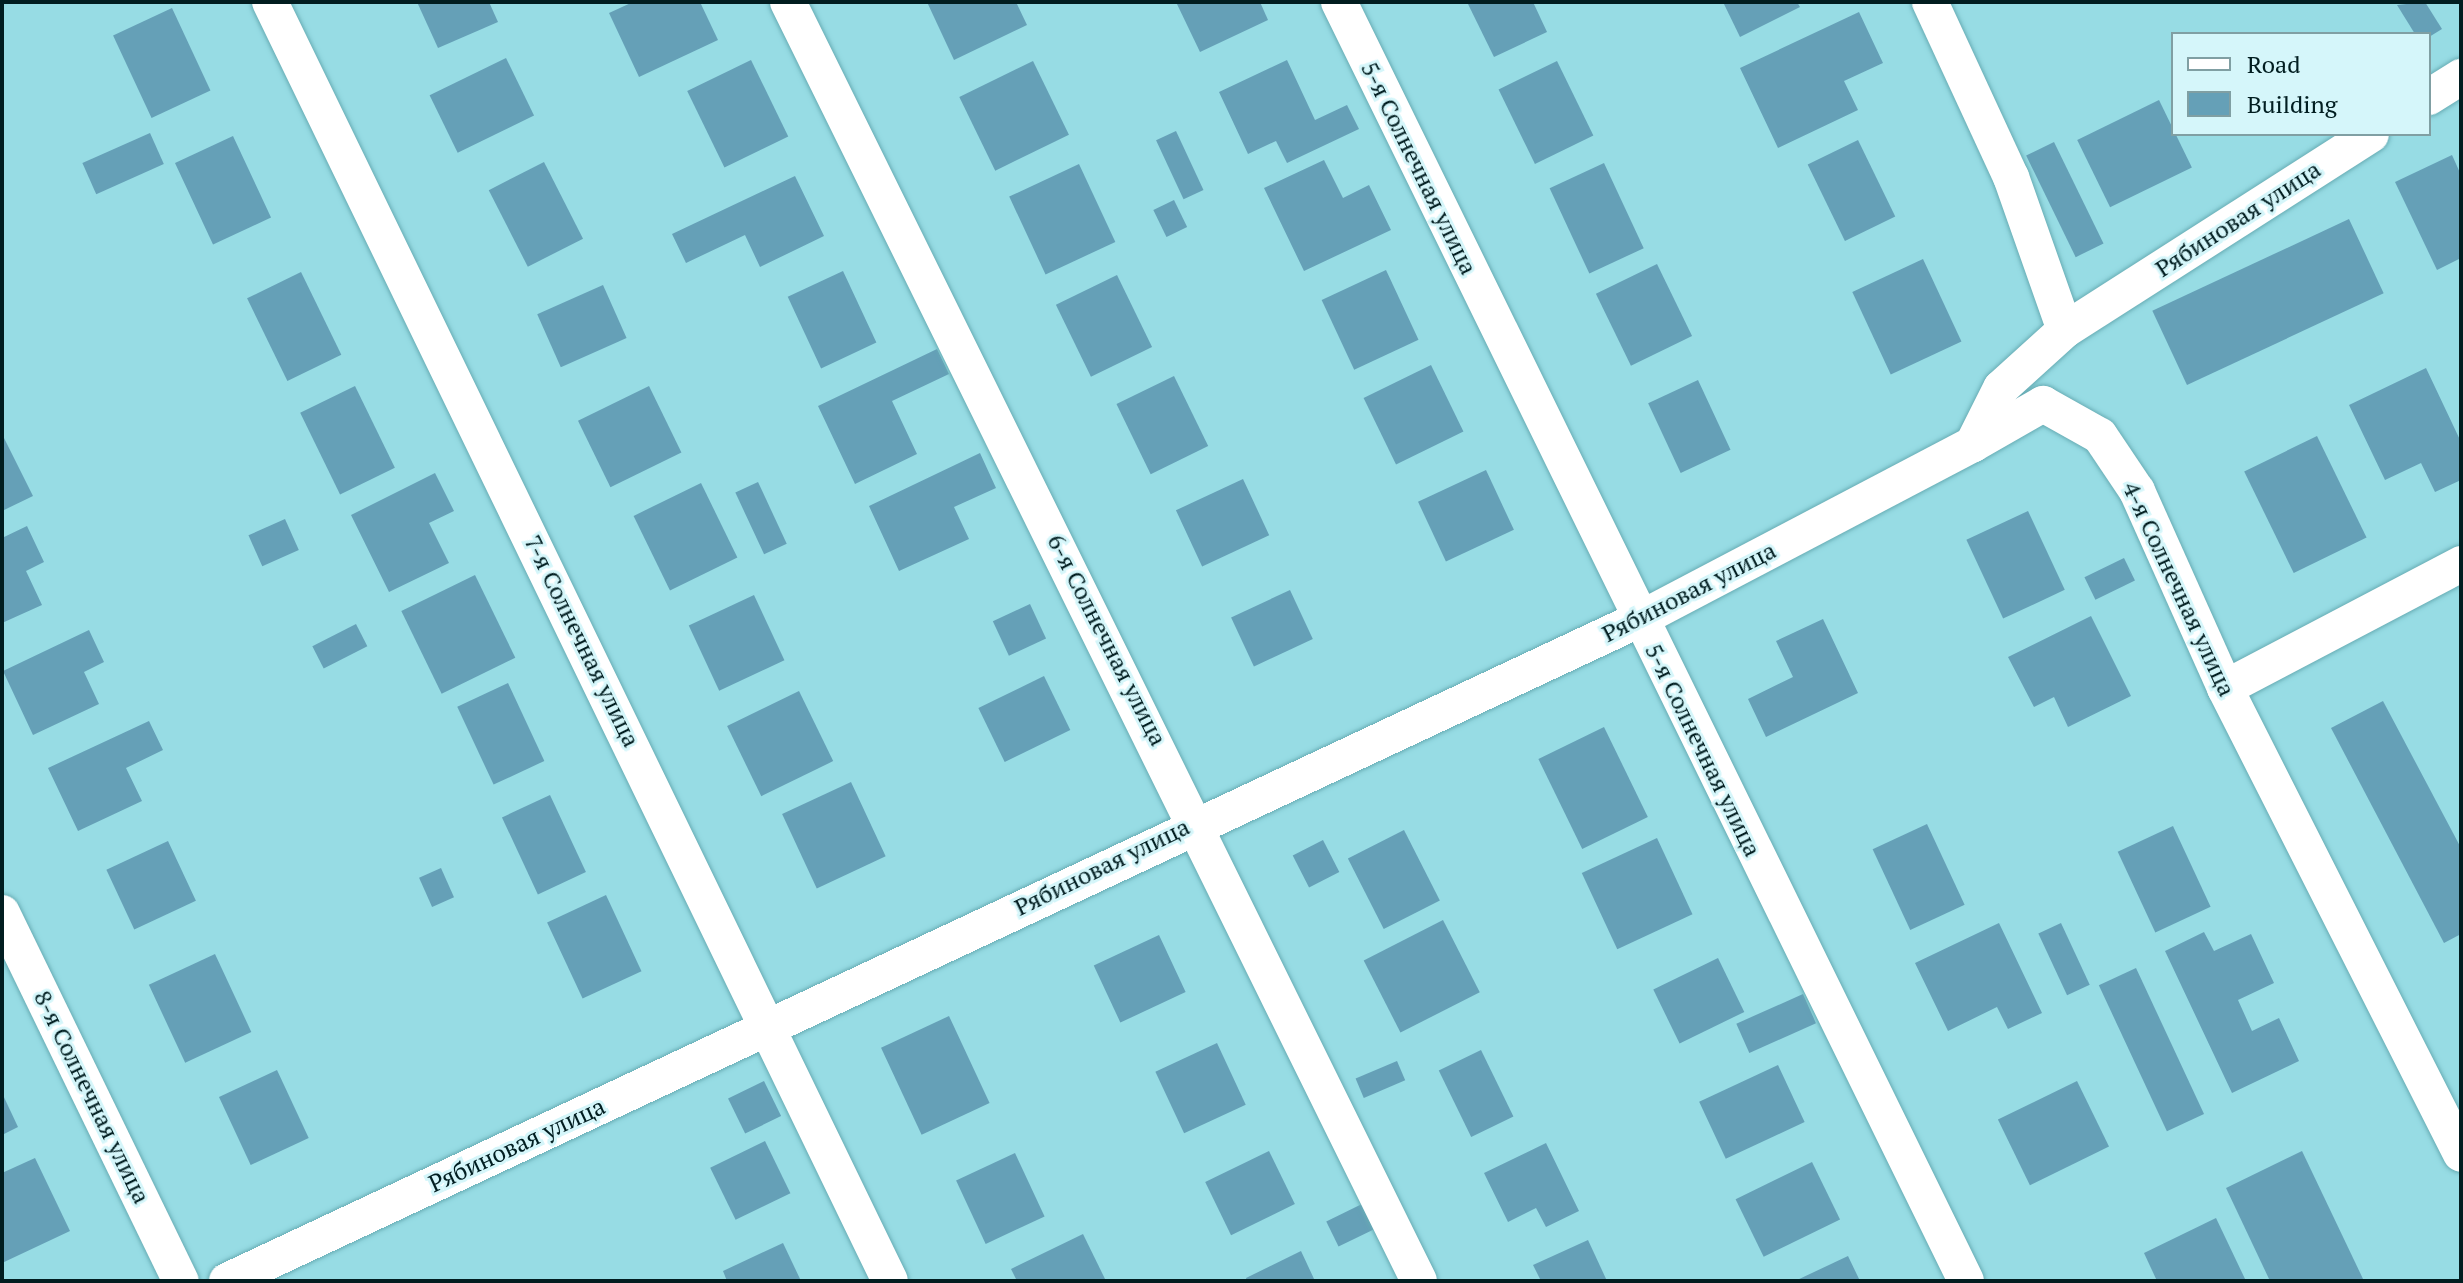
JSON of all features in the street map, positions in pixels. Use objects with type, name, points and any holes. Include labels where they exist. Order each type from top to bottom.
[{"type":"street","name":"7-я Солнечная улица","points":[[270,2],[771,1027],[890,1281]]},
{"type":"street","name":"6-я Солнечная улица","points":[[788,2],[1197,821],[1419,1281]]},
{"type":"street","name":"5-я Солнечная улица","points":[[1339,2],[1638,620],[1966,1281]]},
{"type":"street","points":[[1930,2],[2011,177],[2065,330],[2001,388],[1973,444]]},
{"type":"street","points":[[2431,96],[2461,77]]},
{"type":"street","name":"Рябиновая улица","points":[[2065,330],[2368,136]]},
{"type":"street","name":"4-я Солнечная улица","points":[[1973,444],[2043,404],[2100,436],[2137,491],[2225,688],[2456,1131]]},
{"type":"street","name":"Рябиновая улица","points":[[227,1281],[771,1027],[1197,821],[1638,620],[1973,444]]},
{"type":"street","points":[[2225,688],[2461,564]]},
{"type":"street","name":"8-я Солнечная улица","points":[[2,913],[181,1281]]},
{"type":"building","points":[[417,2],[489,2],[498,22],[438,48]]},
{"type":"building","points":[[633,2],[700,2],[718,40],[639,77],[609,13]]},
{"type":"building","points":[[927,2],[1016,2],[1027,25],[954,60]]},
{"type":"building","points":[[1176,2],[1260,2],[1268,20],[1200,52]]},
{"type":"building","points":[[1467,2],[1533,2],[1547,32],[1494,57]]},
{"type":"building","points":[[1723,2],[1797,2],[1800,7],[1740,37]]},
{"type":"building","points":[[2425,2],[2442,29],[2431,36],[2431,32],[2414,32],[2397,5]]},
{"type":"building","points":[[172,8],[210,90],[152,118],[113,35]]},
{"type":"building","points":[[1859,12],[1883,63],[1844,81],[1858,110],[1778,148],[1740,68]]},
{"type":"building","points":[[506,58],[534,116],[458,153],[430,95]]},
{"type":"building","points":[[751,60],[788,136],[724,168],[687,91]]},
{"type":"building","points":[[1287,60],[1315,120],[1347,105],[1359,129],[1287,163],[1276,141],[1248,154],[1219,92]]},
{"type":"building","points":[[1033,61],[1069,135],[995,171],[959,97]]},
{"type":"building","points":[[1557,61],[1593,136],[1535,164],[1499,89]]},
{"type":"building","points":[[2159,100],[2171,125],[2171,136],[2177,136],[2192,167],[2110,207],[2077,140]]},
{"type":"building","points":[[1176,131],[1203,190],[1184,199],[1156,140]]},
{"type":"building","points":[[150,133],[164,164],[96,194],[82,163]]},
{"type":"building","points":[[233,136],[271,218],[213,245],[175,163]]},
{"type":"building","points":[[1858,140],[1895,216],[1845,241],[1808,165]]},
{"type":"building","points":[[2054,142],[2104,244],[2076,257],[2026,156]]},
{"type":"building","points":[[2452,155],[2461,175],[2461,258],[2437,270],[2395,182]]},
{"type":"building","points":[[1324,160],[1343,198],[1369,185],[1391,230],[1304,271],[1264,188]]},
{"type":"building","points":[[544,162],[583,239],[528,267],[489,190]]},
{"type":"building","points":[[1604,163],[1644,248],[1589,274],[1550,188]]},
{"type":"building","points":[[1079,164],[1115,242],[1046,274],[1009,197]]},
{"type":"building","points":[[795,176],[824,236],[760,267],[745,235],[686,263],[672,234]]},
{"type":"building","points":[[1174,200],[1187,227],[1166,237],[1153,210]]},
{"type":"building","points":[[2349,219],[2384,293],[2187,385],[2152,311]]},
{"type":"building","points":[[1923,259],[1961,341],[1891,374],[1852,292]]},
{"type":"building","points":[[1657,264],[1692,336],[1631,366],[1596,294]]},
{"type":"building","points":[[1386,270],[1419,340],[1354,370],[1322,300]]},
{"type":"building","points":[[843,271],[876,343],[821,368],[788,297]]},
{"type":"building","points":[[301,272],[341,355],[287,381],[247,298]]},
{"type":"building","points":[[1117,275],[1152,347],[1091,377],[1056,305]]},
{"type":"building","points":[[603,285],[627,338],[561,367],[537,314]]},
{"type":"building","points":[[937,349],[949,374],[892,401],[917,454],[855,484],[818,406]]},
{"type":"building","points":[[1431,365],[1463,432],[1396,464],[1364,398]]},
{"type":"building","points":[[2426,368],[2461,442],[2461,480],[2435,492],[2421,463],[2385,480],[2349,405]]},
{"type":"building","points":[[1174,376],[1208,446],[1151,474],[1116,404]]},
{"type":"building","points":[[1698,380],[1731,450],[1681,473],[1648,403]]},
{"type":"building","points":[[355,386],[395,468],[340,495],[300,413]]},
{"type":"building","points":[[649,386],[681,453],[610,487],[578,421]]},
{"type":"building","points":[[2,434],[33,496],[2,511]]},
{"type":"building","points":[[2317,436],[2367,538],[2294,573],[2244,472]]},
{"type":"building","points":[[980,453],[996,488],[954,507],[969,539],[899,571],[869,506]]},
{"type":"building","points":[[1486,470],[1514,530],[1446,562],[1418,502]]},
{"type":"building","points":[[435,473],[454,511],[429,523],[449,563],[389,592],[351,515]]},
{"type":"building","points":[[1243,479],[1269,535],[1202,566],[1176,510]]},
{"type":"building","points":[[758,482],[787,544],[764,554],[735,493]]},
{"type":"building","points":[[701,483],[737,558],[670,590],[634,516]]},
{"type":"building","points":[[2028,511],[2065,590],[2003,619],[1966,540]]},
{"type":"building","points":[[285,519],[299,550],[262,566],[248,535]]},
{"type":"building","points":[[27,526],[44,562],[26,571],[42,605],[2,623],[2,538]]},
{"type":"building","points":[[2124,558],[2135,580],[2095,600],[2084,577]]},
{"type":"building","points":[[475,575],[515,658],[442,694],[401,611]]},
{"type":"building","points":[[1290,590],[1313,639],[1254,666],[1231,617]]},
{"type":"building","points":[[754,595],[784,660],[719,691],[689,625]]},
{"type":"building","points":[[1030,604],[1046,638],[1009,656],[993,621]]},
{"type":"building","points":[[2091,616],[2131,696],[2068,727],[2054,697],[2034,707],[2008,657]]},
{"type":"building","points":[[1823,619],[1858,693],[1766,737],[1748,699],[1793,677],[1776,641]]},
{"type":"building","points":[[356,624],[367,646],[324,669],[312,646]]},
{"type":"building","points":[[89,630],[104,662],[84,672],[99,704],[33,735],[3,671]]},
{"type":"building","points":[[1044,676],[1070,730],[1005,762],[978,708]]},
{"type":"building","points":[[508,683],[544,761],[494,785],[457,707]]},
{"type":"building","points":[[799,691],[833,761],[761,796],[727,726]]},
{"type":"building","points":[[2383,701],[2461,848],[2461,934],[2444,943],[2331,728]]},
{"type":"building","points":[[149,721],[163,750],[126,768],[142,801],[78,831],[48,768]]},
{"type":"building","points":[[1604,727],[1648,817],[1582,849],[1538,759]]},
{"type":"building","points":[[851,782],[886,856],[817,888],[782,814]]},
{"type":"building","points":[[550,795],[586,872],[538,894],[502,817]]},
{"type":"building","points":[[1927,824],[1965,905],[1910,930],[1873,849]]},
{"type":"building","points":[[2173,826],[2211,907],[2155,932],[2118,852]]},
{"type":"building","points":[[1404,830],[1440,900],[1384,929],[1348,859]]},
{"type":"building","points":[[1657,838],[1692,914],[1617,949],[1582,873]]},
{"type":"building","points":[[1323,840],[1339,872],[1309,888],[1293,855]]},
{"type":"building","points":[[168,841],[196,901],[134,930],[106,870]]},
{"type":"building","points":[[441,868],[454,897],[432,907],[419,878]]},
{"type":"building","points":[[606,895],[641,971],[583,999],[547,922]]},
{"type":"building","points":[[1443,920],[1480,992],[1400,1033],[1364,960]]},
{"type":"building","points":[[1999,923],[2042,1013],[2008,1029],[1997,1007],[1948,1031],[1915,963]]},
{"type":"building","points":[[2061,923],[2090,985],[2067,995],[2038,934]]},
{"type":"building","points":[[2204,932],[2214,951],[2251,934],[2274,983],[2238,1000],[2252,1031],[2279,1018],[2299,1061],[2232,1093],[2165,951]]},
{"type":"building","points":[[1159,935],[1186,992],[1120,1023],[1094,965]]},
{"type":"building","points":[[215,954],[251,1032],[185,1063],[149,985]]},
{"type":"building","points":[[1718,958],[1744,1012],[1680,1043],[1653,990]]},
{"type":"building","points":[[2136,968],[2204,1114],[2167,1131],[2099,985]]},
{"type":"building","points":[[1803,994],[1816,1023],[1749,1053],[1736,1024]]},
{"type":"building","points":[[949,1016],[990,1103],[922,1135],[881,1048]]},
{"type":"building","points":[[1217,1043],[1246,1105],[1184,1133],[1155,1072]]},
{"type":"building","points":[[1481,1050],[1513,1117],[1471,1137],[1439,1071]]},
{"type":"building","points":[[1397,1061],[1405,1080],[1364,1098],[1356,1079]]},
{"type":"building","points":[[1778,1065],[1805,1122],[1726,1159],[1699,1102]]},
{"type":"building","points":[[277,1070],[309,1138],[251,1165],[219,1097]]},
{"type":"building","points":[[764,1081],[781,1116],[745,1134],[728,1099]]},
{"type":"building","points":[[2077,1081],[2109,1147],[2030,1185],[1998,1120]]},
{"type":"building","points":[[2,1093],[18,1127],[2,1135]]},
{"type":"building","points":[[765,1141],[790,1193],[736,1220],[710,1168]]},
{"type":"building","points":[[1546,1143],[1579,1211],[1546,1227],[1536,1208],[1508,1222],[1484,1173]]},
{"type":"building","points":[[1269,1151],[1295,1204],[1231,1235],[1205,1182]]},
{"type":"building","points":[[2302,1151],[2364,1281],[2270,1281],[2226,1188]]},
{"type":"building","points":[[1015,1153],[1045,1216],[986,1244],[956,1180]]},
{"type":"building","points":[[35,1158],[70,1231],[2,1263],[2,1173]]},
{"type":"building","points":[[1812,1162],[1840,1220],[1764,1257],[1736,1199]]},
{"type":"building","points":[[1364,1203],[1376,1228],[1339,1247],[1326,1221]]},
{"type":"building","points":[[2216,1218],[2246,1281],[2157,1281],[2144,1253]]},
{"type":"building","points":[[1083,1234],[1106,1281],[1017,1281],[1011,1269]]},
{"type":"building","points":[[1588,1240],[1607,1281],[1541,1281],[1533,1265]]},
{"type":"building","points":[[783,1243],[801,1281],[727,1281],[723,1271]]},
{"type":"building","points":[[1301,1251],[1315,1281],[1247,1281],[1246,1278]]},
{"type":"building","points":[[1848,1256],[1860,1281],[1795,1281]]}]
